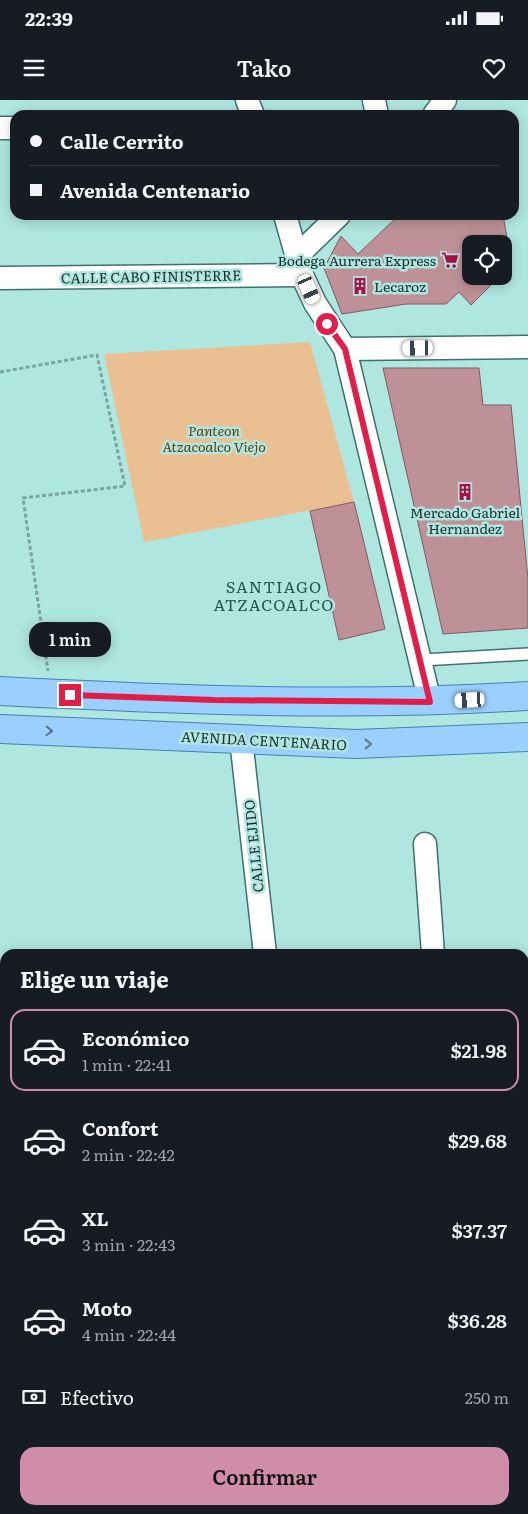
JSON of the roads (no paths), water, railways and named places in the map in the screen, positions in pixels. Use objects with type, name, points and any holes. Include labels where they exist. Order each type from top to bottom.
[{"type":"main road","points":[[0,691],[214,700],[430,702],[528,696]]},
{"type":"main road","name":"AVENIDA CENTENARIO","points":[[0,729],[356,744],[528,738]]},
{"type":"street","points":[[286,220],[300,265],[315,303],[345,349],[422,660],[430,702]]},
{"type":"street","points":[[300,265],[335,220]]},
{"type":"street","name":"CALLE CABO FINISTERRE","points":[[0,278],[300,265]]},
{"type":"street","points":[[345,349],[528,347]]},
{"type":"street","name":"CALLE EJIDO","points":[[241,739],[264,949]]},
{"type":"street","points":[[425,844],[433,949]]},
{"type":"lane","points":[[422,660],[528,654]]},
{"type":"place","name":"Bodega Aurrera Express","points":[[450,260]]},
{"type":"place","name":"Lecaroz","points":[[360,286]]},
{"type":"place","name":"Mercado Gabriel Hernandez","points":[[465,492]]},
{"type":"district","name":"SANTIAGO ATZACOALCO","points":[[274,595]]},
{"type":"park label","name":"Panteon Atzacoalco Viejo","points":[[214,438]]}]
